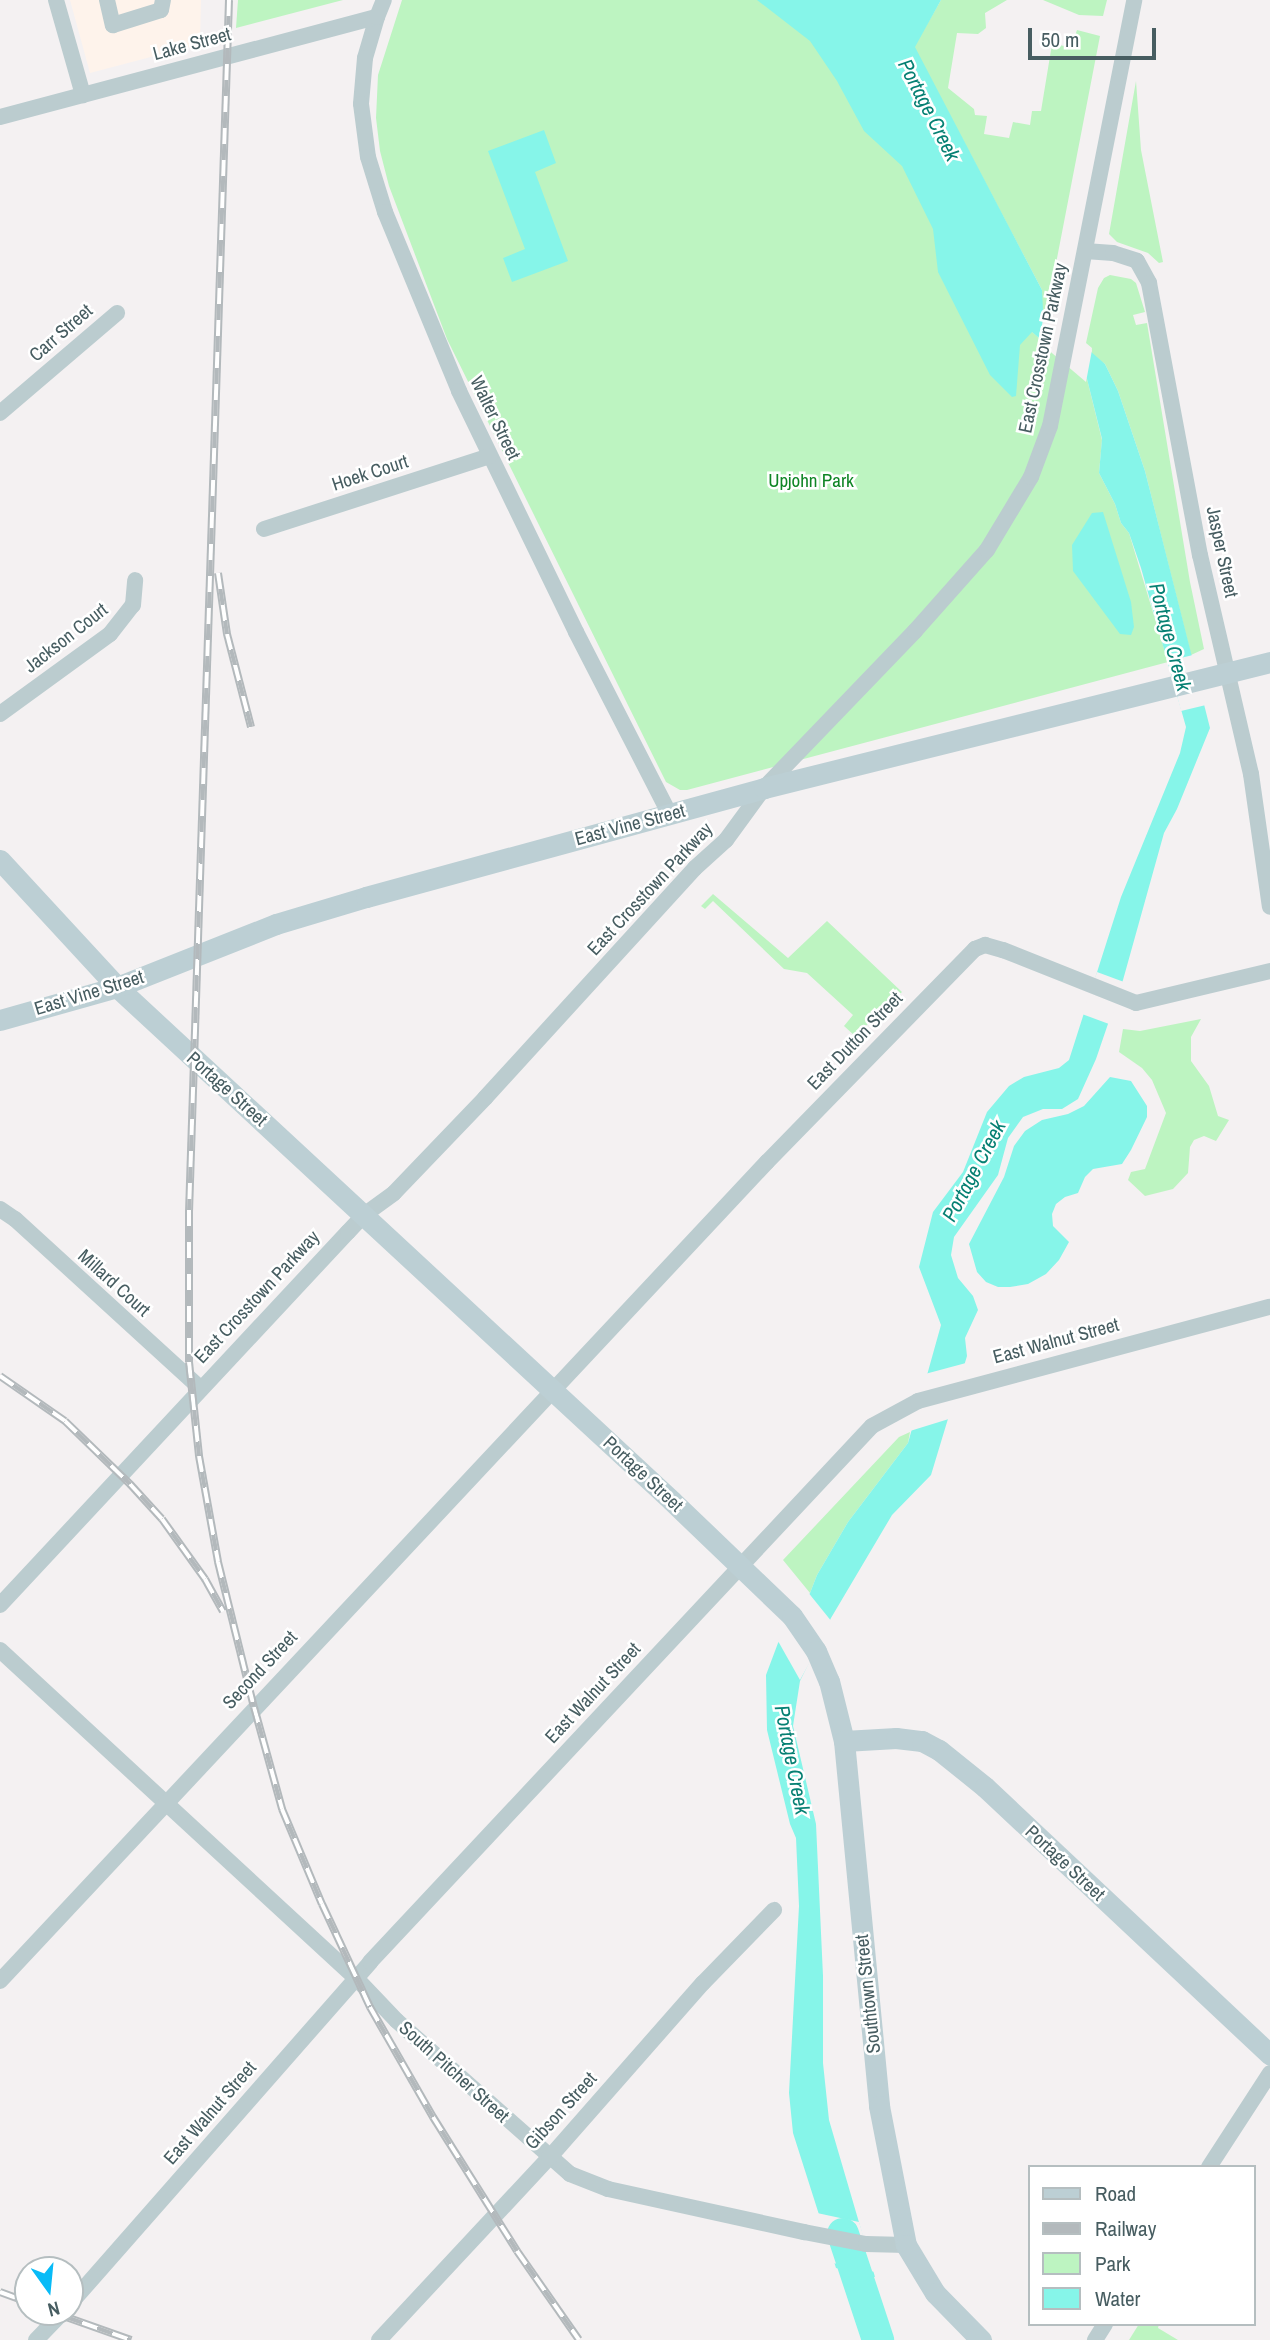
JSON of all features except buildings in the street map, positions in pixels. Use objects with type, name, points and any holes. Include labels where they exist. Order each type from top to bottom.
[{"type":"street","points":[[57,0],[83,95]]},
{"type":"street","points":[[107,0],[113,25],[161,10],[163,0]]},
{"type":"street","points":[[377,17],[384,0]]},
{"type":"street","name":"East Crosstown Parkway","points":[[0,1605],[364,1215],[394,1193],[485,1098],[695,868],[726,840],[764,788],[915,631],[986,550],[1031,477],[1042,452],[1064,363],[1134,0]]},
{"type":"street","name":"Lake Street","points":[[0,117],[377,17]]},
{"type":"street","name":"Walter Street","points":[[377,17],[362,84],[361,104],[368,157],[385,212],[424,313],[490,456],[670,815]]},
{"type":"street","name":"Jasper Street","points":[[1085,251],[1127,257],[1138,261],[1145,270],[1200,555],[1251,774],[1270,907]]},
{"type":"street","name":"Carr Street","points":[[0,413],[117,313]]},
{"type":"street","name":"Hoek Court","points":[[264,529],[490,456]]},
{"type":"street","name":"Jackson Court","points":[[0,714],[110,634],[133,605],[135,580]]},
{"type":"street","name":"East Vine Street","points":[[0,1020],[117,987],[289,920],[764,788],[1270,662]]},
{"type":"street","name":"Portage Street","points":[[0,860],[117,987],[553,1389],[792,1615],[816,1651],[829,1681],[844,1741],[922,1741],[939,1750],[985,1787],[1270,2054]]},
{"type":"street","name":"East Dutton Street","points":[[553,1389],[767,1162],[975,949],[985,945],[1003,950],[1118,998],[1145,1002],[1270,971]]},
{"type":"street","name":"Millard Court","points":[[0,1209],[15,1219],[200,1388]]},
{"type":"street","name":"East Walnut Street","points":[[84,2288],[356,1978],[872,1426],[918,1401],[1270,1307]]},
{"type":"street","name":"Second Street","points":[[0,1981],[553,1389]]},
{"type":"street","name":"South Pitcher Street","points":[[0,1650],[356,1978],[397,2021],[549,2158],[579,2179],[608,2189],[866,2244],[906,2245]]},
{"type":"street","name":"Southtown Street","points":[[844,1741],[880,2106],[906,2245]]},
{"type":"street","name":"Gibson Street","points":[[379,2340],[549,2158],[703,1983],[774,1910]]},
{"type":"street","points":[[1210,2165],[1270,2073]]},
{"type":"street","points":[[906,2245],[936,2293],[981,2340]]},
{"type":"street","points":[[36,2340],[50,2326]]},
{"type":"shaded area","points":[[70,0],[201,0],[200,44],[90,73]]},
{"type":"green space","points":[[238,0],[343,0],[236,28]]},
{"type":"green space","name":"Upjohn Park","points":[[402,0],[848,0],[1031,331],[1087,379],[1102,440],[1099,473],[1115,504],[1121,523],[1129,533],[1168,662],[687,790],[680,790],[666,782],[447,339],[389,186],[380,151],[376,118],[378,75]]},
{"type":"green space","points":[[941,0],[1007,0],[985,13],[986,28],[978,34],[957,33],[948,88],[974,109],[975,115],[987,116],[984,134],[1009,138],[1013,122],[1030,125],[1032,111],[1041,111],[1052,44],[1071,47],[1077,30],[1100,36],[1047,310],[1043,310],[1041,306],[1042,290],[914,47]]},
{"type":"green space","points":[[1043,0],[1107,0],[1103,16],[1079,15]]},
{"type":"green space","points":[[1136,81],[1141,150],[1163,262],[1159,263],[1148,253],[1117,242],[1109,234]]},
{"type":"green space","points":[[1110,275],[1131,279],[1136,283],[1145,312],[1133,315],[1136,325],[1147,323],[1190,582],[1204,649],[1191,655],[1145,471],[1118,391],[1105,364],[1091,354],[1092,348],[1086,343],[1098,288],[1104,278]]},
{"type":"green space","points":[[713,894],[788,958],[827,921],[902,992],[855,1036],[844,1026],[853,1015],[807,973],[784,969],[713,901],[705,909],[701,906]]},
{"type":"green space","points":[[1201,1019],[1191,1037],[1191,1061],[1209,1086],[1218,1116],[1229,1120],[1216,1141],[1204,1136],[1194,1140],[1190,1147],[1188,1173],[1173,1189],[1145,1196],[1128,1180],[1131,1172],[1145,1169],[1166,1113],[1152,1080],[1142,1068],[1119,1052],[1123,1029],[1140,1031]]},
{"type":"green space","points":[[910,1432],[908,1443],[848,1522],[817,1575],[810,1593],[783,1560],[899,1437]]},
{"type":"green space","points":[[1138,2326],[1158,2326],[1178,2340],[1129,2340]]},
{"type":"water","points":[[757,0],[941,0],[915,47],[1042,290],[1043,310],[1105,364],[1118,391],[1145,471],[1210,728],[1177,809],[1164,833],[1123,980],[1096,1059],[1078,1099],[1062,1109],[1043,1109],[1023,1117],[1008,1138],[998,1175],[954,1237],[951,1255],[958,1278],[973,1296],[978,1310],[965,1338],[967,1356],[931,1475],[892,1515],[831,1618],[800,1681],[793,1726],[816,1824],[823,1976],[823,2063],[829,2120],[875,2277],[836,2268],[793,2133],[789,2093],[799,1906],[796,1838],[790,1824],[767,1730],[766,1675],[778,1643],[810,1593],[817,1575],[848,1522],[908,1443],[941,1325],[919,1267],[933,1212],[963,1172],[987,1112],[1009,1086],[1024,1077],[1059,1068],[1069,1060],[1121,897],[1180,753],[1186,727],[1141,568],[1129,533],[1121,523],[1115,504],[1099,473],[1102,439],[1087,379],[1032,332],[1020,345],[1016,396],[1012,397],[990,375],[938,272],[933,229],[902,166],[864,131],[837,81],[810,41]]},
{"type":"water","points":[[544,130],[556,163],[535,172],[568,261],[512,282],[503,258],[525,249],[488,151]]},
{"type":"water","points":[[1103,512],[1131,602],[1134,627],[1131,635],[1120,634],[1073,571],[1072,545],[1092,513]]},
{"type":"water","points":[[1110,1077],[1131,1081],[1147,1106],[1147,1117],[1131,1150],[1122,1164],[1093,1169],[1085,1177],[1078,1193],[1065,1197],[1056,1204],[1052,1214],[1053,1226],[1069,1242],[1059,1260],[1046,1274],[1028,1284],[1010,1287],[998,1287],[986,1282],[977,1272],[969,1244],[1004,1177],[1014,1146],[1025,1131],[1042,1120],[1068,1114],[1084,1106]]},
{"type":"pier","points":[[1045,308],[1092,350],[1086,382],[1039,342]]},
{"type":"pier","points":[[1193,655],[1206,705],[1181,711],[1168,661]]},
{"type":"pier","points":[[1097,972],[1124,982],[1109,1024],[1082,1014]]},
{"type":"pier","points":[[966,1363],[952,1418],[910,1431],[925,1374]]},
{"type":"pier","points":[[807,1591],[832,1622],[800,1680],[778,1641]]},
{"type":"pier","points":[[817,2213],[859,2222],[875,2272],[833,2263]]},
{"type":"waterway","name":"Portage Creek","points":[[843,2234],[878,2340]]},
{"type":"railway","points":[[229,0],[189,1210],[189,1362],[199,1456],[218,1562],[282,1809],[322,1904],[370,2007],[433,2117],[517,2251],[579,2340]]},
{"type":"railway","points":[[218,573],[227,634],[251,727]]},
{"type":"railway","points":[[0,1376],[65,1421],[130,1484],[162,1519],[205,1579],[223,1611]]},
{"type":"railway","points":[[0,2292],[14,2297]]},
{"type":"railway","points":[[84,2323],[131,2340]]}]
